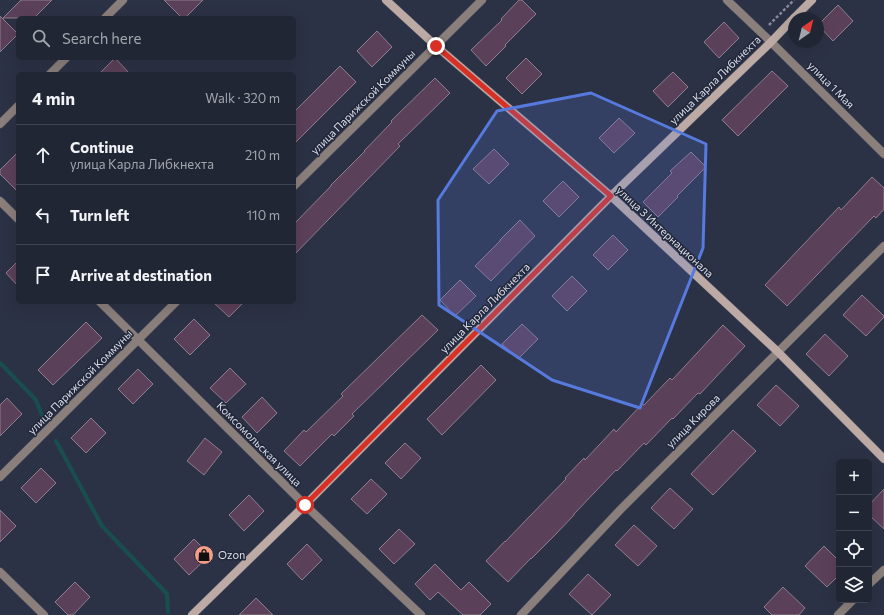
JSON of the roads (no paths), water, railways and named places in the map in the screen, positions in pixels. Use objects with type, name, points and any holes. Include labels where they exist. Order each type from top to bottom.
[{"type":"main road","name":"улица 3 Интернационала","points":[[386,0],[436,46],[611,196],[778,352],[884,458]]},
{"type":"main road","name":"улица Карла Либкнехта","points":[[800,12],[812,0]]},
{"type":"main road","name":"улица Карла Либкнехта","points":[[192,615],[305,505],[611,196],[788,24]]},
{"type":"street","points":[[107,16],[123,0]]},
{"type":"street","name":"улица Парижской Коммуны","points":[[296,184],[482,0]]},
{"type":"street","name":"улица 1 Мая","points":[[727,0],[884,154]]},
{"type":"street","points":[[52,72],[64,60]]},
{"type":"street","points":[[0,124],[16,108]]},
{"type":"street","points":[[0,201],[16,217]]},
{"type":"street","name":"улица Кирова","points":[[521,615],[621,509],[884,246]]},
{"type":"street","name":"Комсомольская улица","points":[[102,304],[305,505],[421,615]]},
{"type":"street","name":"улица Парижской Коммуны","points":[[0,477],[174,304]]},
{"type":"street","points":[[872,581],[884,570]]},
{"type":"street","points":[[0,572],[44,615]]},
{"type":"street","points":[[838,615],[850,603]]},
{"type":"waterway","points":[[0,363],[36,400],[43,418]]},
{"type":"waterway","points":[[56,441],[102,526],[167,594],[168,612]]},
{"type":"place","name":"Ozon","points":[[204,555]]}]
